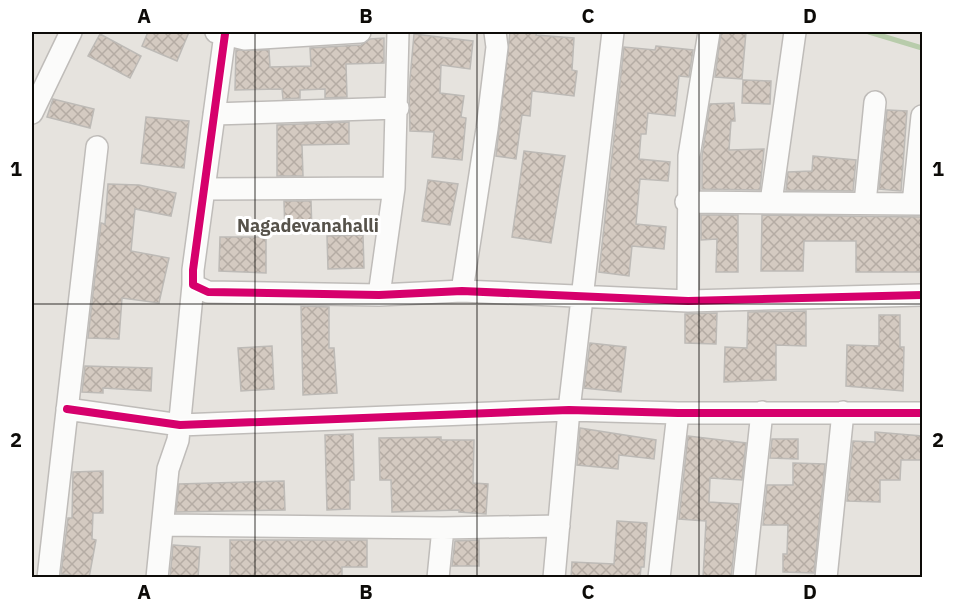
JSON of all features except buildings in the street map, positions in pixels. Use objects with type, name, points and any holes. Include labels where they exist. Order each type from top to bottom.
[{"type":"street","points":[[32,113],[71,32]]},
{"type":"street","points":[[158,578],[168,469],[178,440],[180,425],[214,114],[220,33],[247,35],[360,32]]},
{"type":"street","points":[[379,295],[394,188],[398,108],[398,32]]},
{"type":"street","points":[[462,291],[487,129],[497,47],[495,32]]},
{"type":"street","points":[[554,578],[568,410],[614,32]]},
{"type":"street","points":[[688,301],[686,201],[688,156],[709,32]]},
{"type":"street","points":[[771,202],[795,32]]},
{"type":"street","points":[[865,203],[875,102]]},
{"type":"street","points":[[214,114],[398,108]]},
{"type":"street","points":[[686,201],[918,204],[922,116]]},
{"type":"street","points":[[48,578],[97,147]]},
{"type":"street","points":[[204,189],[394,188]]},
{"type":"street","points":[[194,285],[208,292],[379,295],[462,291],[688,301],[922,296]]},
{"type":"street","points":[[67,409],[180,425],[568,410],[922,414]]},
{"type":"street","points":[[744,578],[762,412]]},
{"type":"street","points":[[826,578],[843,412]]},
{"type":"street","points":[[659,578],[678,413]]},
{"type":"street","points":[[163,525],[442,528],[559,526]]},
{"type":"street","points":[[438,578],[442,528]]},
{"type":"waterway","points":[[869,32],[922,48]]},
{"type":"cycle path","points":[[225,34],[193,270],[193,285],[208,292],[379,295],[462,291],[688,301],[922,295]]},
{"type":"cycle path","points":[[67,409],[180,425],[569,410],[678,413],[922,413]]},
{"type":"district","name":"Nagadevanahalli","points":[[308,226]]}]
